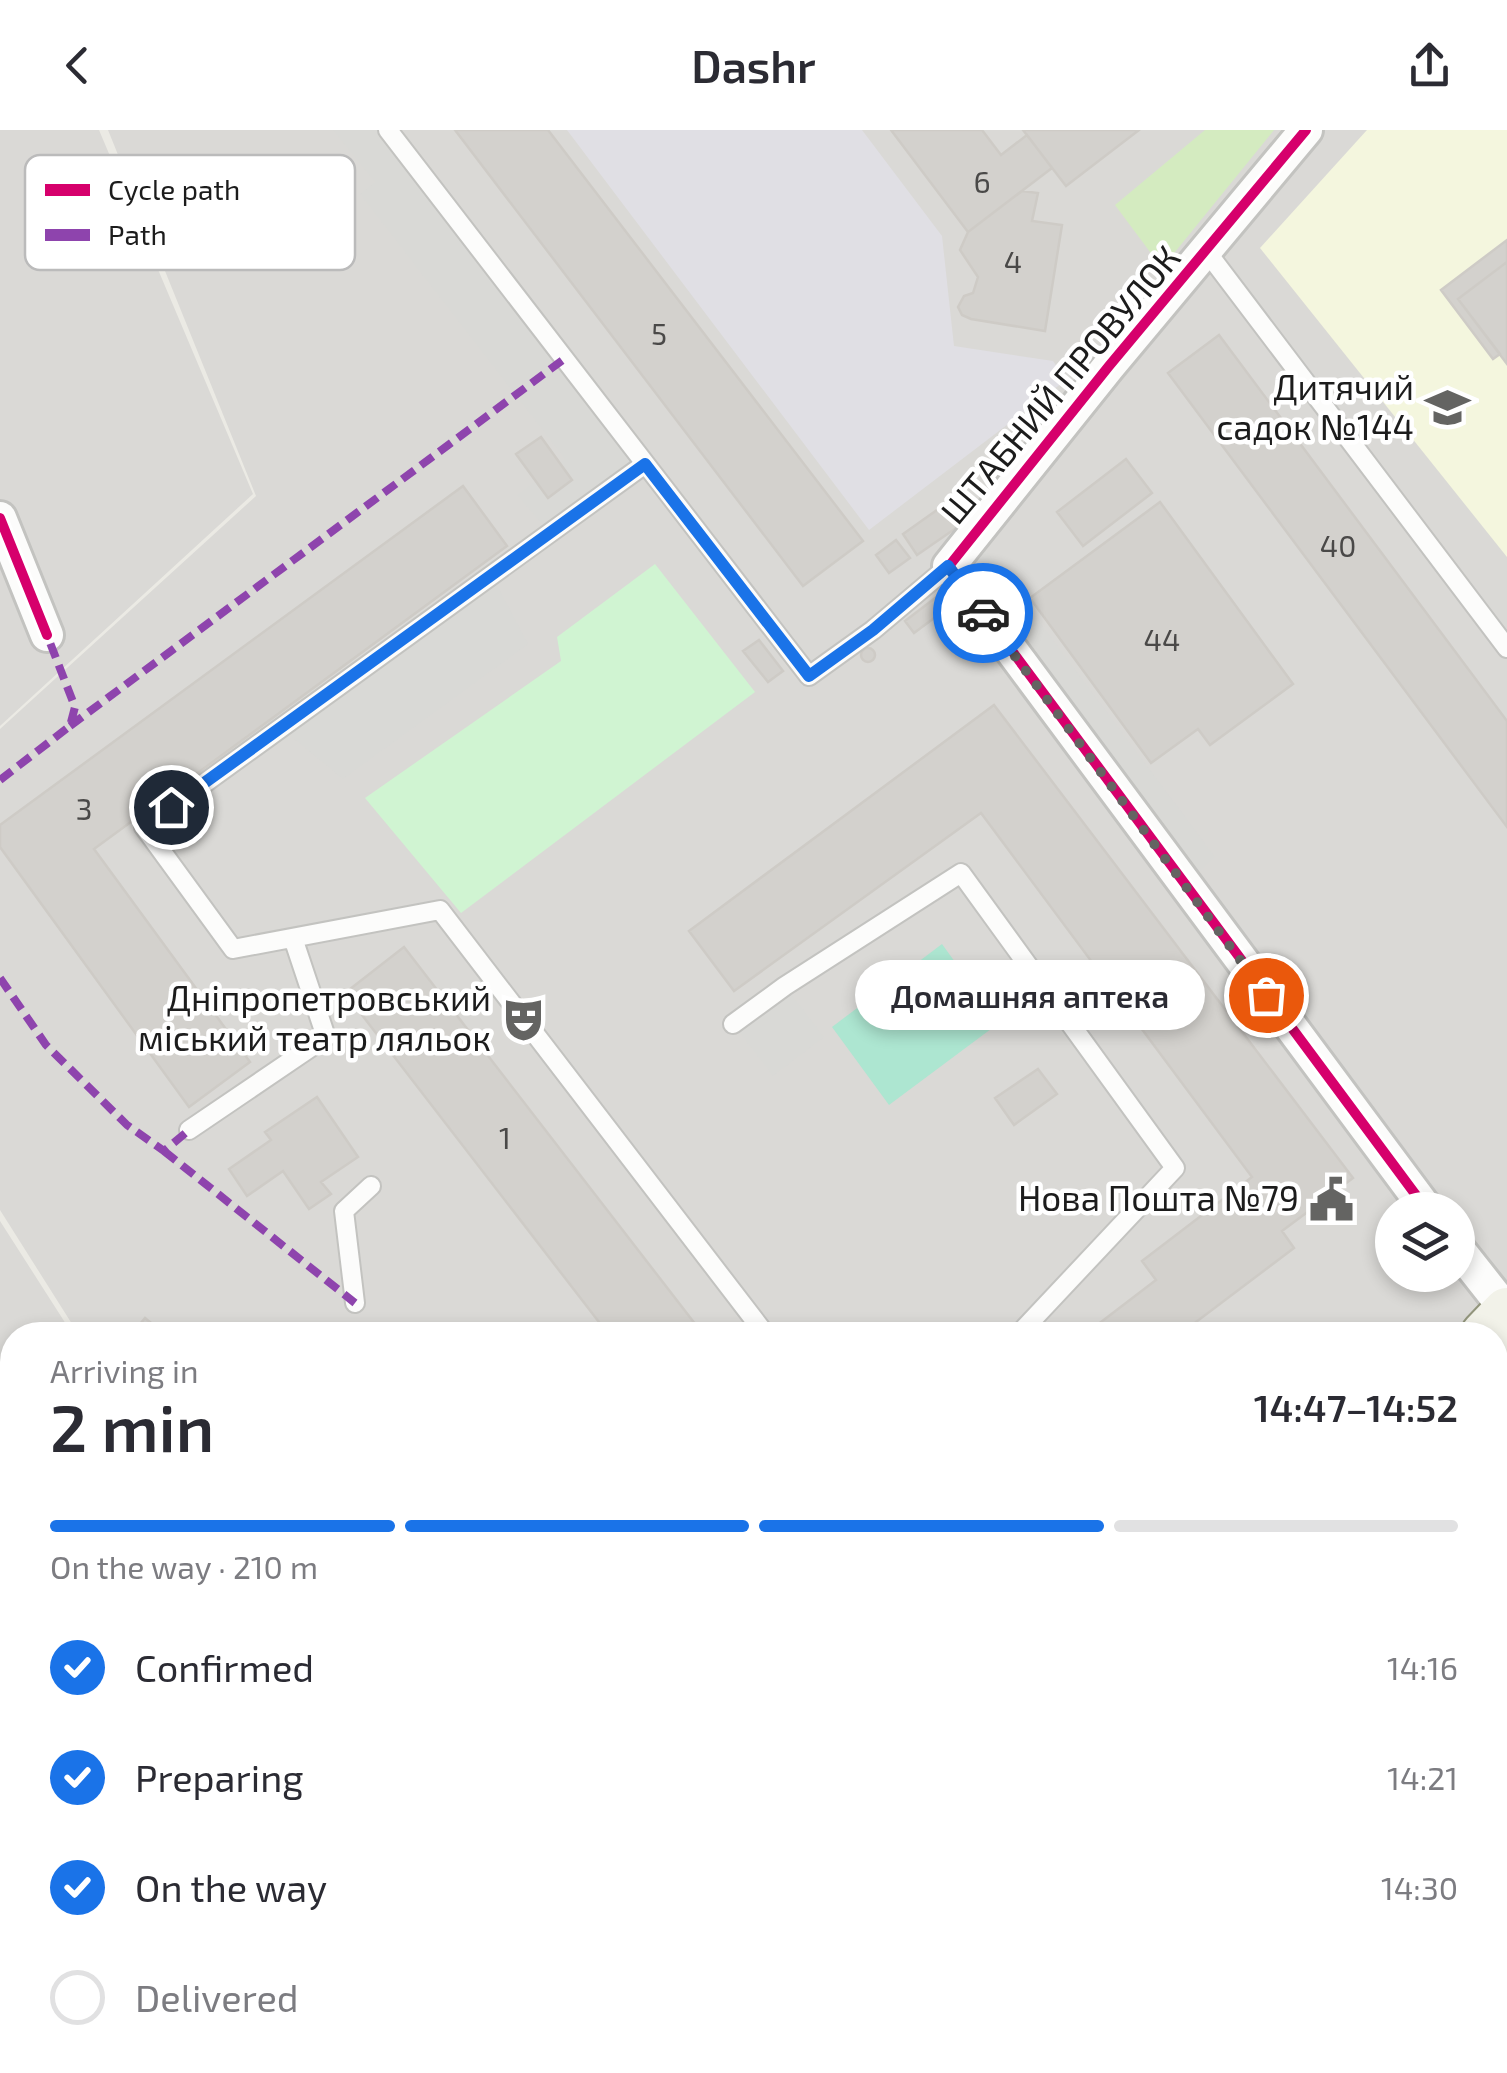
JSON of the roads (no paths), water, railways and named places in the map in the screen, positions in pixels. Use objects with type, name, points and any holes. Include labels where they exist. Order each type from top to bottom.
[{"type":"street","name":"ШТАБНИЙ ПРОВУЛОК","points":[[1306,130],[948,566],[1414,1192]]},
{"type":"street","points":[[0,518],[48,635]]},
{"type":"street","points":[[1475,1271],[1507,1312]]},
{"type":"lane","points":[[388,130],[809,676],[873,630],[948,566]]},
{"type":"lane","points":[[1207,252],[1507,648]]},
{"type":"lane","points":[[645,464],[144,827],[233,949],[440,910],[756,1322]]},
{"type":"lane","points":[[733,1024],[961,873],[1174,1168],[1030,1322]]},
{"type":"lane","points":[[190,1130],[326,1037],[293,938]]},
{"type":"lane","points":[[355,1304],[344,1211],[371,1186]]},
{"type":"place","name":"Дитячий садок №144","points":[[1447,408]]},
{"type":"place","name":"Домашняя аптека","points":[[1266,995]]},
{"type":"place","name":"Дніпропетровський міський театр ляльок","points":[[524,1019]]},
{"type":"place","name":"Нова Пошта №79","points":[[1332,1199]]}]
